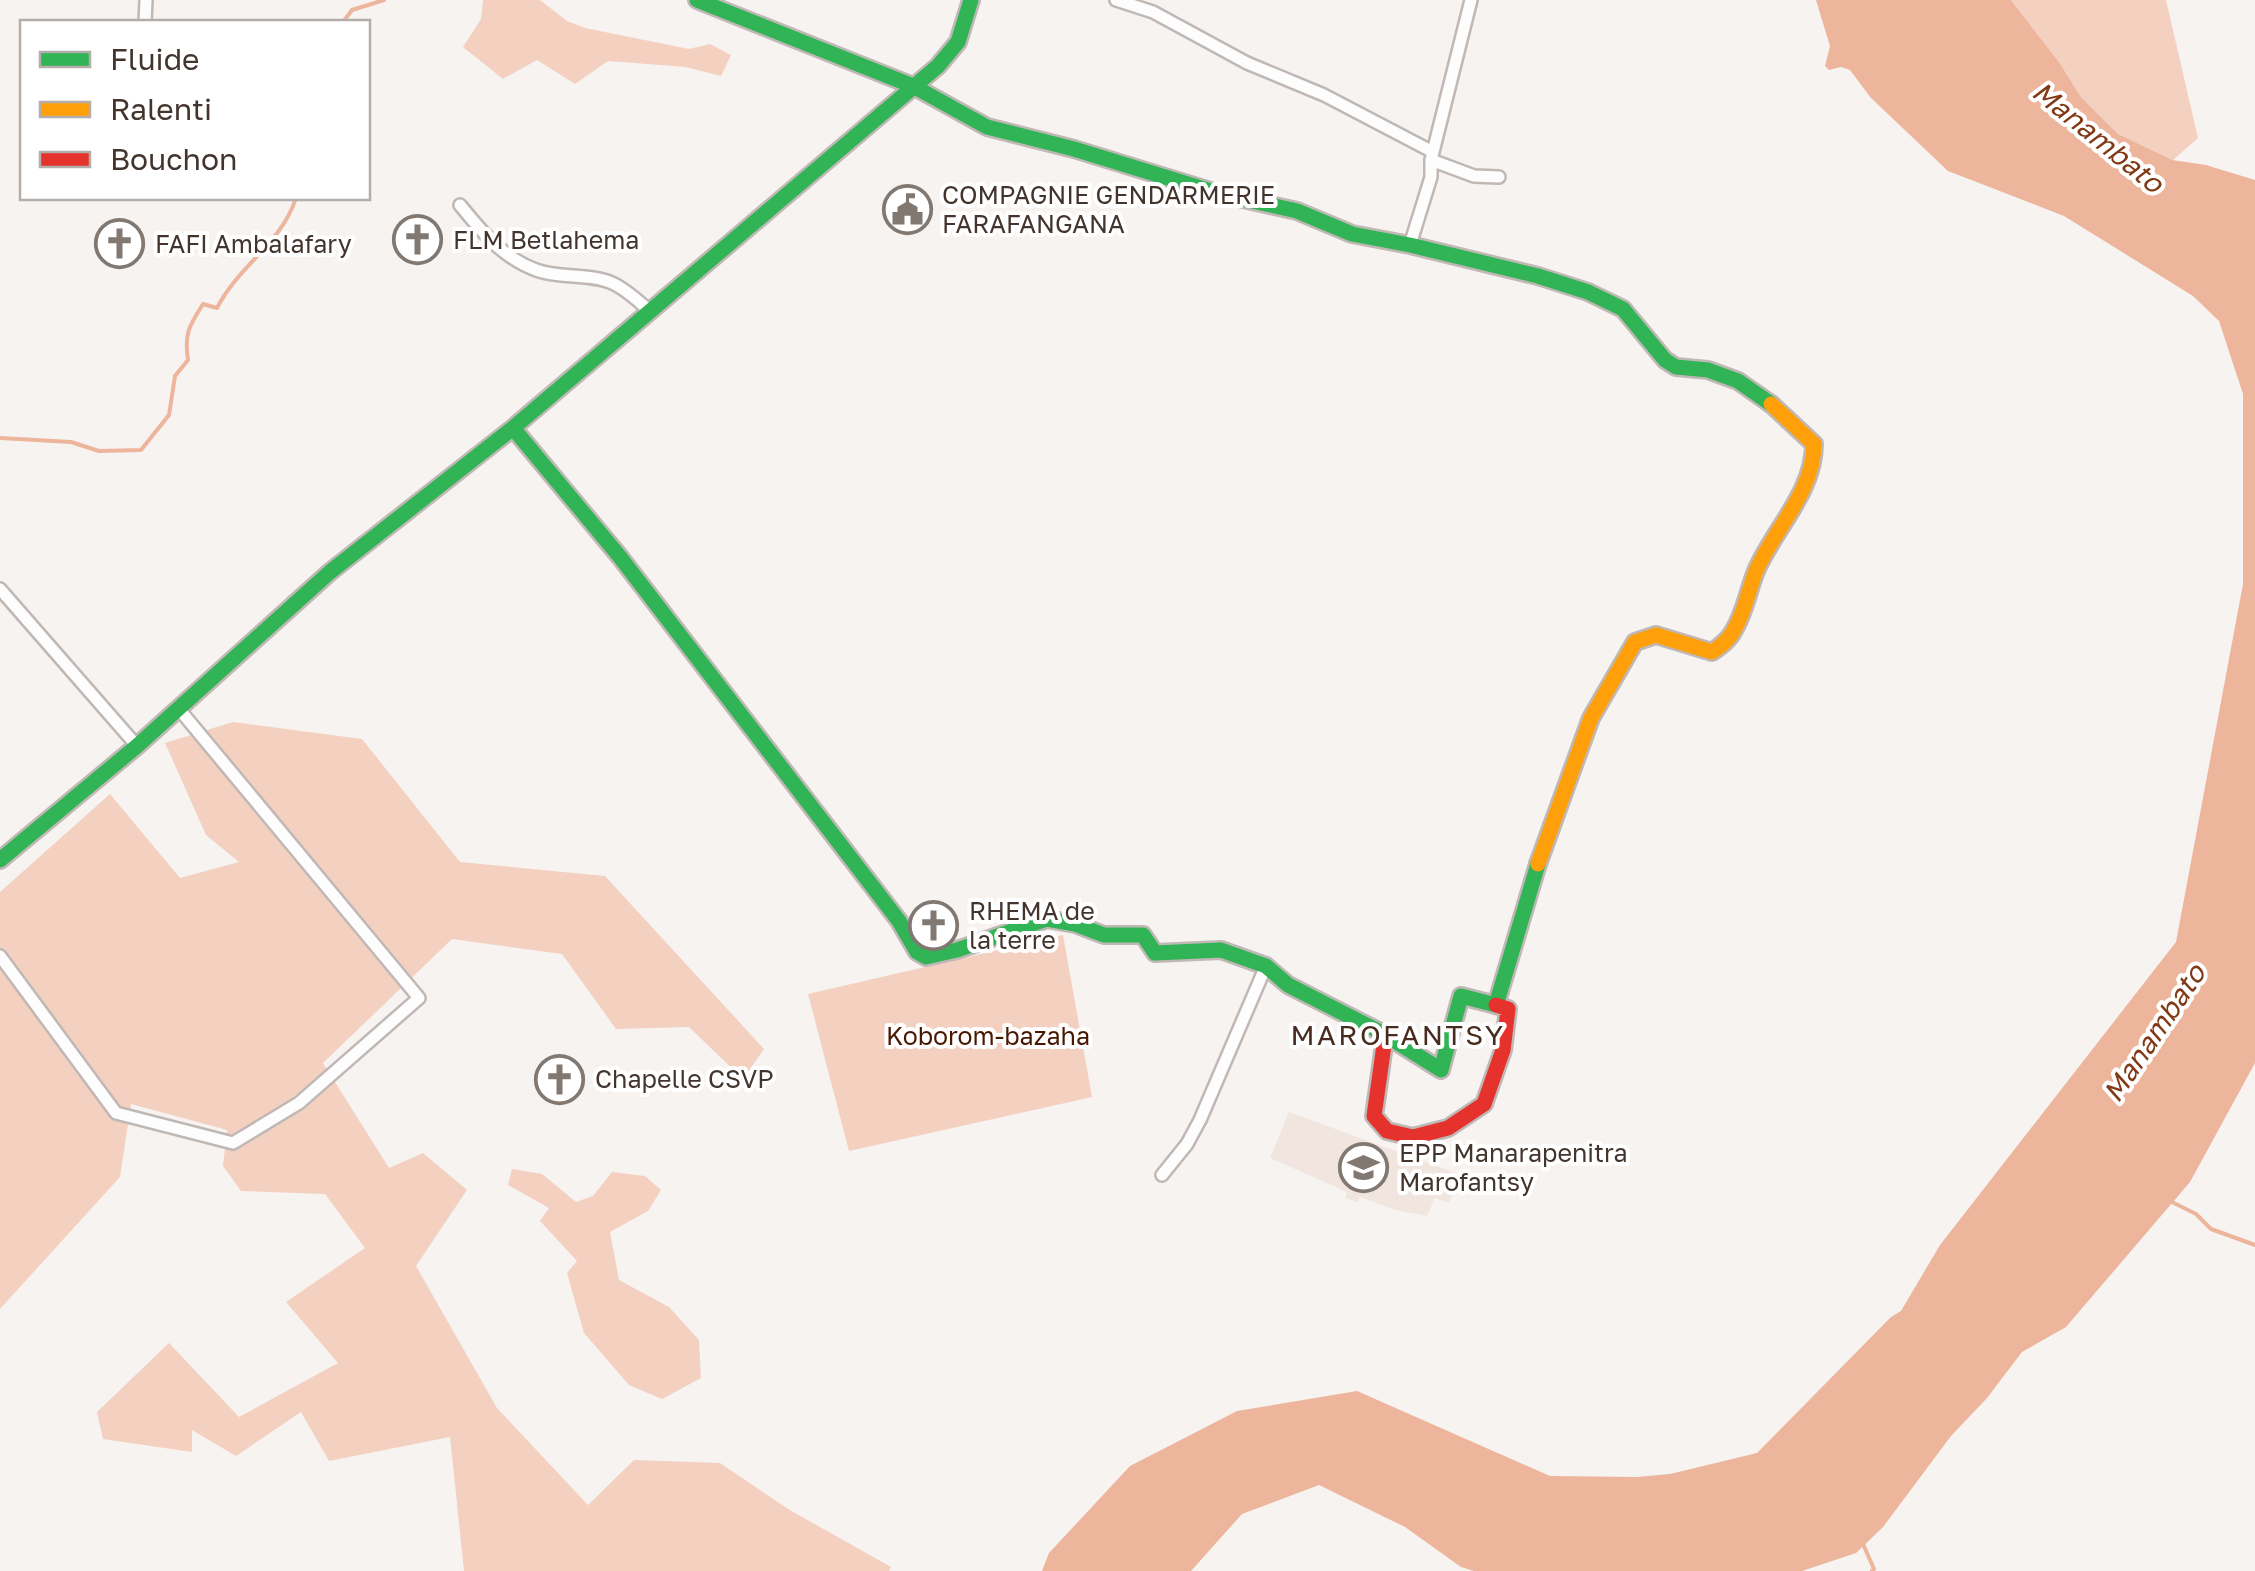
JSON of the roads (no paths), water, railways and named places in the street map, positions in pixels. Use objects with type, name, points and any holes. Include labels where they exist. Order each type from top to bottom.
[{"type":"street","points":[[697,0],[913,86],[988,127],[1217,193],[1297,211],[1352,234],[1538,276],[1588,292],[1622,309],[1666,360],[1738,381],[1764,398],[1814,444],[1816,453],[1805,484],[1756,568],[1739,622],[1728,641],[1712,652],[1656,636],[1634,642],[1591,718],[1543,846],[1496,1005]]},
{"type":"street","points":[[0,860],[137,746],[330,572],[512,428],[950,58],[962,38],[971,0]]},
{"type":"street","points":[[1116,0],[1153,12],[1248,63],[1324,95],[1474,176],[1499,177]]},
{"type":"street","points":[[1410,245],[1431,178],[1432,156],[1470,0]]},
{"type":"street","points":[[460,206],[490,241],[515,260],[560,277],[610,282],[650,310]]},
{"type":"street","points":[[512,428],[632,573],[899,921],[917,952],[926,957],[957,950],[1047,919],[1075,924],[1104,936],[1143,935],[1156,953],[1221,950],[1266,966],[1288,984],[1382,1033],[1441,1070],[1461,996],[1508,1009],[1503,1050],[1484,1104],[1448,1128],[1414,1137],[1387,1131],[1374,1116],[1384,1045],[1382,1033]]},
{"type":"street","points":[[0,589],[137,746]]},
{"type":"street","points":[[0,956],[116,1112],[234,1143],[300,1103],[418,998],[178,710]]},
{"type":"street","points":[[1162,1176],[1200,1120],[1266,966]]},
{"type":"water","name":"Manambato","points":[[1816,0],[2011,0],[2081,97],[2118,134],[2172,160],[2206,165],[2255,180],[2255,1063],[2190,1182],[2066,1327],[2022,1352],[1951,1436],[1883,1527],[1856,1553],[1802,1571],[1474,1571],[1461,1567],[1405,1527],[1319,1485],[1242,1514],[1191,1571],[1042,1571],[1049,1553],[1130,1466],[1237,1411],[1357,1391],[1550,1476],[1670,1474],[1757,1453],[1901,1311],[1940,1245],[2176,942],[2243,584],[2243,394],[2219,321],[2193,296],[2064,216],[1948,171],[1871,98],[1850,70],[1829,70],[1825,66],[1830,46]]},
{"type":"waterway","points":[[344,20],[352,10],[384,0]]},
{"type":"waterway","points":[[0,438],[71,442],[99,451],[141,450],[169,415],[175,376],[188,360],[187,337],[198,312],[203,304],[217,308],[280,229],[295,200]]},
{"type":"waterway","points":[[2170,1201],[2196,1214],[2211,1229],[2255,1245]]},
{"type":"waterway","points":[[1863,1544],[1872,1571]]},
{"type":"place","name":"COMPAGNIE GENDARMERIE FARAFANGANA","points":[[907,209]]},
{"type":"place","name":"FLM Betlahema","points":[[418,240]]},
{"type":"place","name":"FAFI Ambalafary","points":[[120,244]]},
{"type":"place","name":"RHEMA de la terre","points":[[934,925]]},
{"type":"place","name":"Chapelle CSVP","points":[[560,1079]]},
{"type":"place","name":"EPP Manarapenitra Marofantsy","points":[[1364,1167]]},
{"type":"district","name":"MAROFANTSY","points":[[1398,1035]]},
{"type":"park label","name":"Koborom-bazaha","points":[[988,1036]]}]
